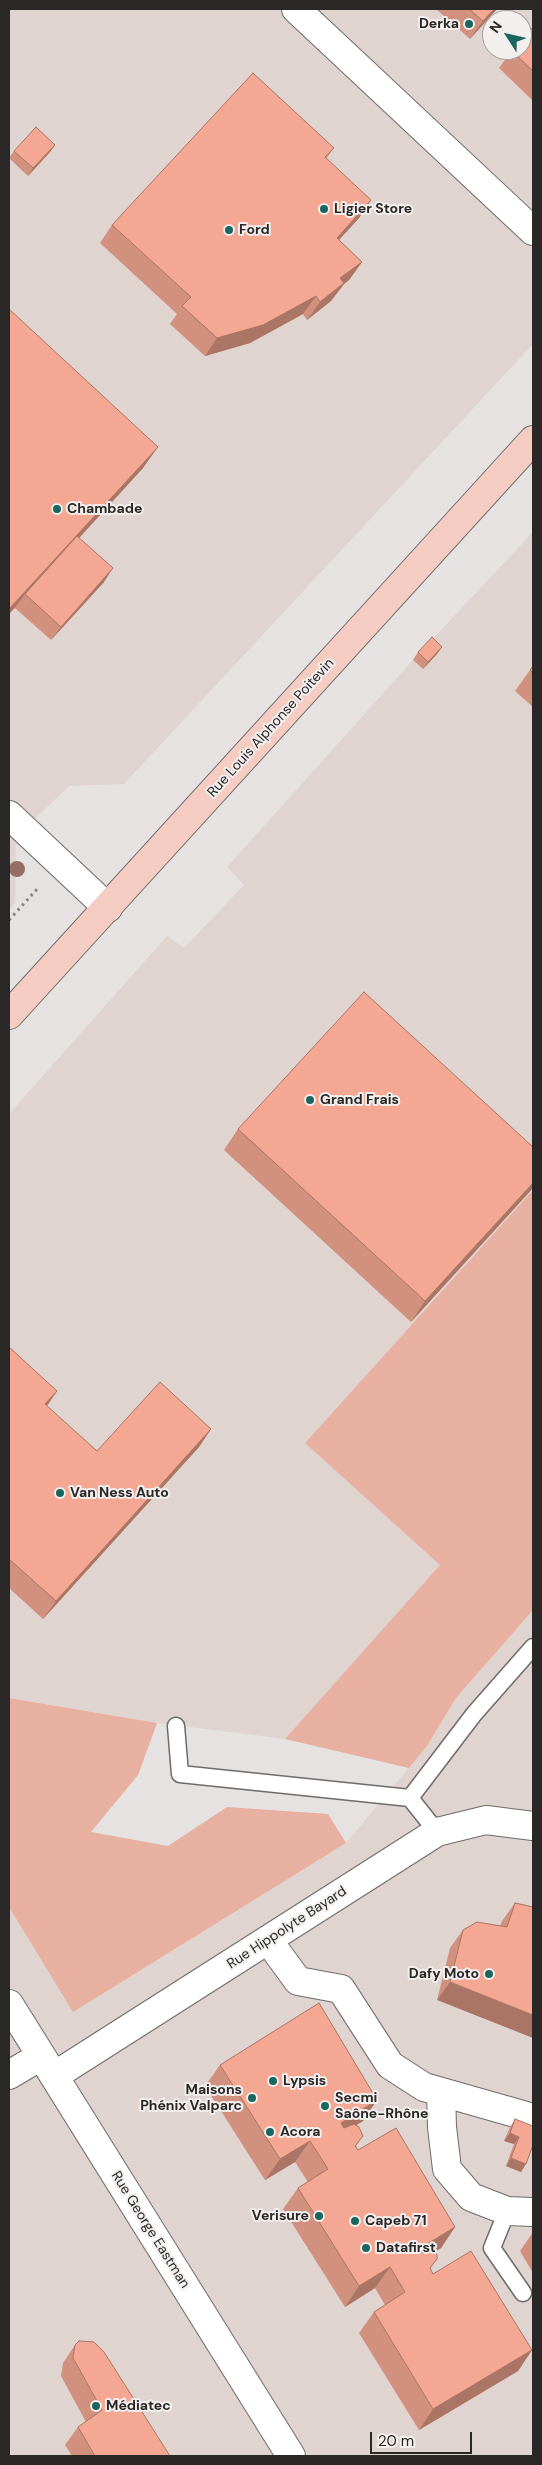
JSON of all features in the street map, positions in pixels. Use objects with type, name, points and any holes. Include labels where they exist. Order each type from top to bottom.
[{"type":"street","points":[[296,9],[533,231]]},
{"type":"street","name":"Rue Louis Alphonse Poitevin","points":[[9,1015],[533,440]]},
{"type":"street","points":[[9,815],[108,908]]},
{"type":"street","name":"Rue Hippolyte Bayard","points":[[9,2075],[48,2066],[268,1940],[437,1832],[486,1820],[533,1826]]},
{"type":"street","points":[[268,1940],[298,1981],[341,1989],[390,2065],[424,2087],[533,2118]]},
{"type":"street","name":"Rue George Eastman","points":[[9,2004],[291,2456]]},
{"type":"street","points":[[441,2092],[442,2128],[447,2169],[471,2197],[520,2212]]},
{"type":"lane","points":[[410,1798],[474,1714],[533,1647]]},
{"type":"lane","points":[[176,1726],[180,1774],[410,1798],[437,1832]]},
{"type":"lane","points":[[520,2212],[492,2248],[523,2293]]},
{"type":"path","points":[[9,920],[60,863]]},
{"type":"shaded area","points":[[9,9],[533,9],[533,344],[124,784],[69,786],[16,837],[15,903],[9,910]]},
{"type":"shaded area","points":[[533,532],[533,1190],[305,1443],[441,1565],[285,1739],[157,1723],[9,1698],[9,1114],[167,936],[184,948],[244,885],[227,867],[413,660]]},
{"type":"shaded area","points":[[533,1190],[533,1610],[456,1698],[427,1746],[409,1768],[285,1739],[440,1565],[305,1443]]},
{"type":"shaded area","points":[[533,1610],[533,2456],[9,2456],[9,1907],[73,2011],[346,1843],[427,1746],[456,1698]]},
{"type":"shaded area","points":[[9,1698],[157,1723],[138,1775],[91,1832],[168,1846],[227,1807],[328,1814],[346,1843],[73,2012],[9,1907]]},
{"type":"building","points":[[469,9],[494,9],[482,10],[482,20]]},
{"type":"building","points":[[532,28],[533,71],[521,60],[532,60]]},
{"type":"building","name":"Ford","points":[[253,73],[334,148],[325,157],[371,200],[337,238],[362,262],[340,278],[344,283],[320,302],[316,296],[263,325],[217,338],[182,306],[191,297],[112,225]]},
{"type":"building","points":[[36,127],[55,145],[33,168],[14,151]]},
{"type":"building","name":"Chambade","points":[[9,309],[158,447],[9,609]]},
{"type":"building","points":[[77,536],[113,568],[61,627],[25,594]]},
{"type":"building","points":[[432,637],[442,647],[428,662],[418,652]]},
{"type":"building","points":[[364,992],[533,1147],[533,1183],[425,1301],[238,1129]]},
{"type":"building","points":[[9,1347],[57,1391],[45,1404],[97,1451],[160,1382],[211,1429],[56,1601],[9,1559]]},
{"type":"building","name":"Dafy Moto","points":[[515,1903],[533,1907],[533,2015],[450,1982],[463,1930],[477,1922],[507,1927]]},
{"type":"building","points":[[319,2003],[377,2100],[341,2123],[344,2128],[354,2124],[359,2127],[363,2136],[355,2146],[358,2150],[396,2128],[455,2227],[419,2249],[421,2253],[433,2251],[437,2254],[437,2259],[430,2268],[433,2274],[471,2251],[532,2350],[433,2409],[374,2312],[405,2292],[390,2267],[359,2286],[298,2188],[328,2169],[310,2141],[280,2159],[220,2065]]},
{"type":"building","points":[[515,2119],[533,2126],[533,2145],[526,2164],[511,2158],[519,2137],[510,2133]]},
{"type":"building","points":[[79,2341],[94,2342],[104,2352],[170,2456],[95,2456],[78,2427],[102,2410],[73,2358],[75,2345]]},
{"type":"place","name":"Derka","points":[[469,24]]},
{"type":"place","name":"Ligier Store","points":[[324,209]]},
{"type":"place","name":"Ford","points":[[229,230]]},
{"type":"place","name":"Chambade","points":[[57,509]]},
{"type":"place","name":"Grand Frais","points":[[310,1100]]},
{"type":"place","name":"Van Ness Auto","points":[[60,1493]]},
{"type":"place","name":"Dafy Moto","points":[[489,1974]]},
{"type":"place","name":"Lypsis","points":[[273,2081]]},
{"type":"place","name":"Maisons Phénix Valparc","points":[[252,2098]]},
{"type":"place","name":"Secmi Saône-Rhône","points":[[325,2106]]},
{"type":"place","name":"Acora","points":[[270,2132]]},
{"type":"place","name":"Verisure","points":[[319,2216]]},
{"type":"place","name":"Capeb 71","points":[[355,2221]]},
{"type":"place","name":"Datafirst","points":[[366,2248]]},
{"type":"place","name":"Médiatec","points":[[96,2406]]}]
